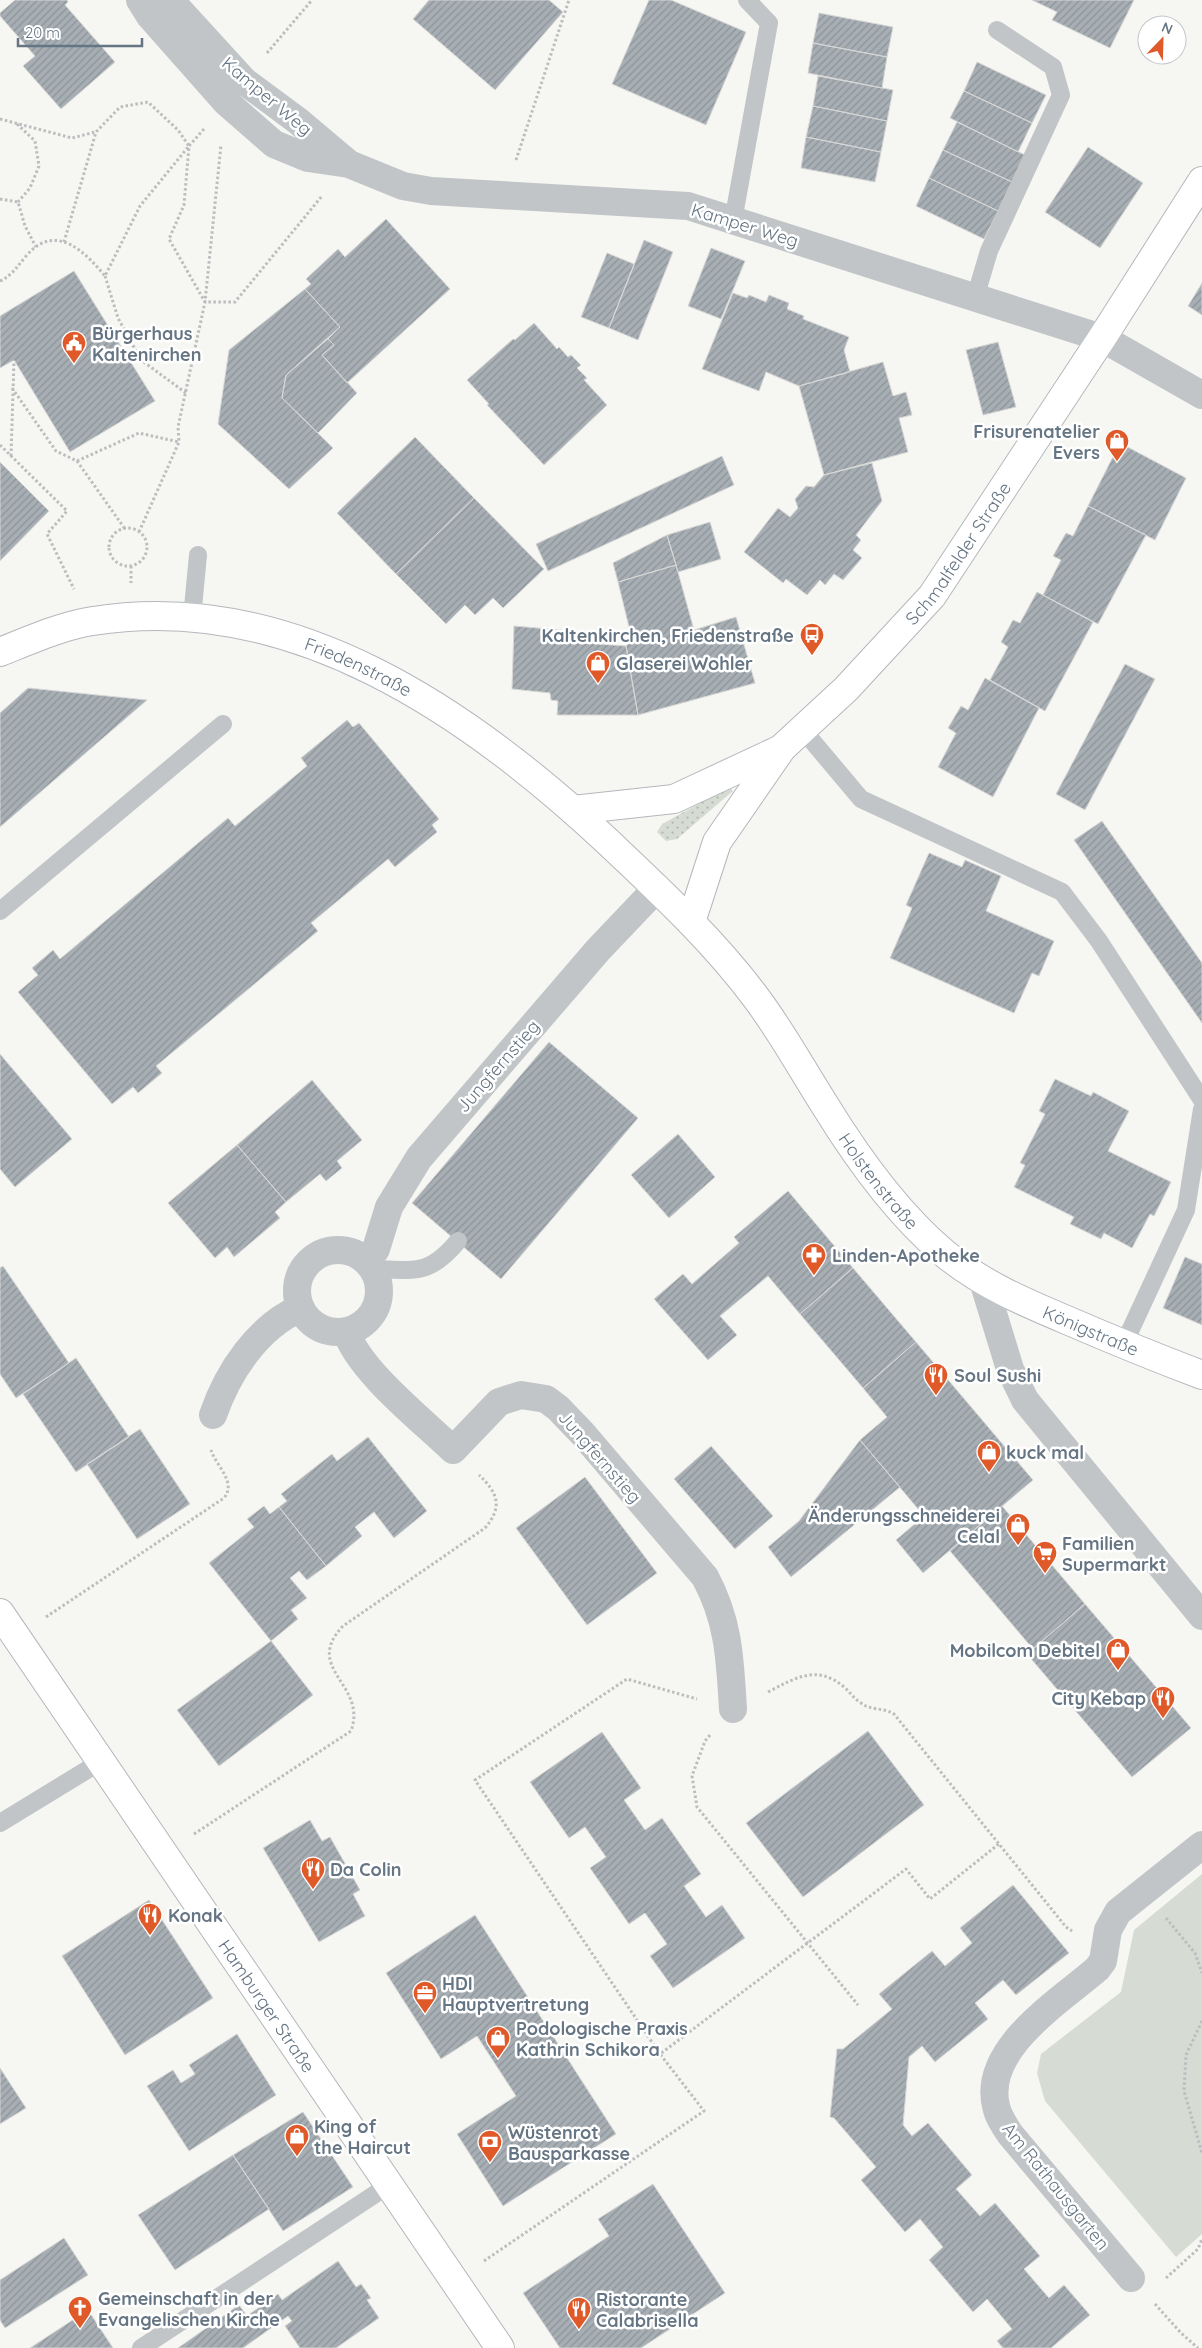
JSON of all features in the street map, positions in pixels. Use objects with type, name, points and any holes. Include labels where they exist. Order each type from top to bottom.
[{"type":"main road","name":"Schmalfelder Straße","points":[[573,810],[674,798],[782,748],[846,690],[932,596],[1102,338],[1202,181]]},
{"type":"main road","name":"Friedenstraße","points":[[0,652],[41,635],[89,621],[140,615],[192,618],[248,627],[295,638],[376,672],[413,691],[454,718],[573,810],[657,888]]},
{"type":"main road","name":"Schmalfelder Straße","points":[[691,922],[717,842],[782,748]]},
{"type":"main road","name":"Holstenstraße","points":[[657,888],[691,922],[757,998],[794,1052],[856,1153],[884,1190],[944,1253],[982,1281]]},
{"type":"main road","name":"Königstraße","points":[[982,1281],[1124,1344],[1202,1375]]},
{"type":"main road","name":"Hamburger Straße","points":[[0,1613],[500,2348]]},
{"type":"street","name":"Kamper Weg","points":[[140,0],[150,16],[226,102],[274,144],[308,158],[349,164],[403,186],[431,191],[688,206],[1102,338],[1202,395]]},
{"type":"street","name":"Kamper Weg","points":[[170,0],[244,81],[298,121],[349,164]]},
{"type":"street","name":"Jungfernstieg","points":[[370,1265],[389,1207],[419,1158],[598,950],[657,888]]},
{"type":"street","points":[[344,1250],[356,1254],[370,1265],[379,1284],[377,1306],[368,1319],[360,1326],[346,1332],[323,1329],[310,1321],[301,1308],[297,1293],[299,1278],[305,1266],[328,1251],[344,1250]]},
{"type":"street","points":[[982,1281],[1010,1369],[1025,1400],[1202,1616]]},
{"type":"street","points":[[213,1415],[224,1389],[252,1346],[275,1322],[301,1308]]},
{"type":"street","points":[[346,1332],[350,1344],[370,1371],[453,1450]]},
{"type":"street","name":"Jungfernstieg","points":[[453,1450],[490,1410],[504,1400],[521,1395],[534,1396],[546,1399],[558,1408],[583,1434],[704,1577],[718,1601],[730,1660],[734,1710]]},
{"type":"street","name":"Am Rathausgarten","points":[[1139,2287],[1010,2134],[996,2105],[997,2074],[1010,2047],[1023,2032],[1097,1969],[1103,1961],[1111,1921],[1118,1912],[1202,1845]]},
{"type":"lane","points":[[733,221],[769,23],[746,0]]},
{"type":"lane","points":[[975,298],[989,251],[1061,95],[1053,67],[997,30]]},
{"type":"lane","points":[[192,618],[198,555]]},
{"type":"lane","points":[[0,911],[222,724]]},
{"type":"lane","points":[[804,730],[861,799],[1062,892],[1099,941],[1202,1100]]},
{"type":"lane","points":[[1124,1344],[1186,1210],[1202,1109]]},
{"type":"lane","points":[[370,1265],[423,1270],[436,1264],[458,1241]]},
{"type":"lane","points":[[0,1823],[100,1762]]},
{"type":"lane","points":[[141,2348],[389,2185]]},
{"type":"path","points":[[244,81],[312,0]]},
{"type":"path","points":[[504,196],[569,0]]},
{"type":"path","points":[[64,242],[96,132],[120,107],[148,102],[178,130],[189,146],[184,205],[169,239],[205,302]]},
{"type":"path","points":[[139,532],[179,442],[178,427],[205,302],[226,102]]},
{"type":"path","points":[[0,119],[72,138],[96,132]]},
{"type":"path","points":[[16,123],[34,141],[39,166],[30,188],[18,202]]},
{"type":"path","points":[[105,276],[140,206],[189,146]]},
{"type":"path","points":[[205,302],[235,302],[349,164]]},
{"type":"path","points":[[0,199],[18,202]]},
{"type":"path","points":[[18,202],[25,226],[36,247]]},
{"type":"path","points":[[0,281],[10,276],[36,247],[48,240],[64,242],[86,254],[105,276],[118,318],[141,360],[186,394]]},
{"type":"path","points":[[11,456],[14,360]]},
{"type":"path","points":[[12,388],[56,451],[77,461],[125,529]]},
{"type":"path","points":[[77,461],[139,433],[179,442]]},
{"type":"path","points":[[0,445],[67,512],[47,534],[89,621]]},
{"type":"path","points":[[125,529],[139,532],[144,538],[146,552],[137,564],[123,566],[111,557],[109,550],[112,536],[125,529]]},
{"type":"path","points":[[16,1637],[224,1498],[228,1493],[228,1480],[214,1460],[211,1449],[213,1415]]},
{"type":"path","points":[[163,1854],[350,1731],[355,1711],[352,1701],[331,1665],[330,1644],[335,1635],[343,1626],[485,1528],[496,1510],[497,1500],[493,1492],[453,1450]]},
{"type":"path","points":[[858,2005],[697,1807],[692,1776],[705,1741],[734,1710],[799,1676],[815,1674],[830,1677],[844,1687],[861,1704],[870,1708],[886,1709],[894,1714],[1066,1927],[1077,1934],[1106,1940]]},
{"type":"path","points":[[454,2281],[704,2111],[660,2054],[475,1780],[627,1679],[734,1710]]},
{"type":"path","points":[[660,2054],[906,1869],[930,1899],[1000,1844]]},
{"type":"path","points":[[1144,1891],[1195,1952],[1202,1973]]},
{"type":"path","points":[[1202,2021],[1186,2055],[1184,2091],[1202,2154]]},
{"type":"path","points":[[1198,2348],[1180,2333],[1139,2287],[1198,2249],[1202,2240]]},
{"type":"shaded area","points":[[729,787],[733,791],[677,839],[666,841],[657,832],[662,824]]},
{"type":"shaded area","points":[[1202,1874],[1202,2234],[1176,2257],[1045,2101],[1037,2073],[1041,2054],[1121,1992],[1134,1930]]},
{"type":"building","points":[[15,0],[67,0],[68,2],[65,5],[115,62],[61,109],[23,66],[35,56],[0,16],[0,13]]},
{"type":"building","points":[[429,0],[549,0],[563,12],[495,90],[413,19]]},
{"type":"building","points":[[649,0],[671,0],[746,32],[706,125],[612,84]]},
{"type":"building","points":[[1032,0],[1134,0],[1110,48],[1052,20],[1057,12]]},
{"type":"building","points":[[819,13],[893,27],[887,57],[813,43]]},
{"type":"building","points":[[813,43],[887,57],[882,88],[808,73]]},
{"type":"building","points":[[977,62],[1046,95],[1032,123],[964,91]]},
{"type":"building","points":[[818,76],[893,90],[887,121],[813,106]]},
{"type":"building","points":[[964,91],[1032,123],[1018,152],[950,118]]},
{"type":"building","points":[[813,106],[887,121],[881,152],[806,137]]},
{"type":"building","points":[[957,122],[1025,155],[1012,182],[943,150]]},
{"type":"building","points":[[806,137],[881,152],[875,182],[801,168]]},
{"type":"building","points":[[1088,147],[1143,183],[1100,248],[1045,212]]},
{"type":"building","points":[[943,150],[1012,182],[998,211],[929,178]]},
{"type":"building","points":[[929,178],[998,211],[984,239],[916,206]]},
{"type":"building","points":[[386,219],[450,289],[347,383],[322,355],[334,345],[328,339],[340,327],[305,289],[311,284],[306,279],[338,249],[345,257]]},
{"type":"building","points":[[644,240],[673,252],[638,340],[609,328]]},
{"type":"building","points":[[711,248],[745,261],[721,319],[688,306]]},
{"type":"building","points":[[607,253],[634,264],[609,328],[581,317]]},
{"type":"building","name":"Bürgerhaus Kaltenirchen","points":[[74,271],[155,401],[70,452],[14,360],[0,368],[0,316]]},
{"type":"building","points":[[1202,283],[1202,315],[1188,306]]},
{"type":"building","points":[[305,289],[340,327],[286,375],[282,398],[333,448],[289,489],[218,424],[229,350]]},
{"type":"building","points":[[733,293],[747,298],[749,295],[766,302],[769,295],[789,303],[787,309],[804,316],[803,319],[849,337],[844,350],[850,372],[799,386],[766,372],[759,391],[702,369]]},
{"type":"building","points":[[534,323],[557,349],[559,347],[568,357],[571,355],[581,365],[577,368],[587,378],[584,380],[607,405],[544,465],[487,405],[489,404],[467,380]]},
{"type":"building","points":[[328,339],[334,345],[322,355],[357,393],[318,433],[282,398],[286,375]]},
{"type":"building","points":[[998,342],[1016,407],[983,415],[966,350]]},
{"type":"building","points":[[883,362],[893,396],[906,392],[912,415],[899,418],[908,452],[824,475],[799,386]]},
{"type":"building","points":[[415,437],[474,498],[396,574],[337,513]]},
{"type":"building","points":[[1120,443],[1186,478],[1155,540],[1088,506]]},
{"type":"building","points":[[722,456],[734,485],[548,571],[536,544]]},
{"type":"building","points":[[0,462],[49,511],[0,561]]},
{"type":"building","points":[[872,463],[882,501],[856,535],[861,540],[853,550],[862,558],[843,580],[834,574],[825,585],[820,580],[807,595],[786,579],[783,583],[744,552],[778,508],[790,517],[798,508],[795,499],[806,486],[814,487],[824,475]]},
{"type":"building","points":[[474,498],[544,569],[503,608],[493,598],[475,615],[465,605],[446,624],[396,574]]},
{"type":"building","points":[[1088,506],[1146,535],[1098,624],[1043,595],[1061,560],[1053,556],[1066,533],[1073,536]]},
{"type":"building","points":[[710,522],[721,559],[678,572],[667,535]]},
{"type":"building","points":[[667,535],[676,565],[618,582],[613,563]]},
{"type":"building","points":[[676,565],[694,630],[736,617],[755,683],[638,715],[626,646],[632,639],[618,582]]},
{"type":"building","points":[[1037,592],[1093,622],[1045,711],[990,680],[1008,647],[1001,642],[1013,620],[1020,623]]},
{"type":"building","points":[[514,626],[573,631],[573,642],[626,646],[638,715],[557,715],[558,701],[551,700],[550,693],[512,689]]},
{"type":"building","points":[[1125,664],[1155,679],[1085,810],[1056,794]]},
{"type":"building","points":[[985,678],[1039,708],[993,797],[938,767],[956,733],[948,728],[961,706],[968,710]]},
{"type":"building","points":[[28,688],[147,700],[0,827],[0,713]]},
{"type":"building","points":[[347,720],[353,727],[359,723],[439,819],[432,825],[437,832],[395,867],[388,859],[311,923],[318,931],[156,1066],[162,1073],[138,1093],[133,1087],[112,1104],[18,992],[38,975],[32,968],[53,950],[60,959],[228,818],[235,826],[307,766],[301,758]]},
{"type":"building","points":[[1102,821],[1202,963],[1202,1023],[1074,840]]},
{"type":"building","points":[[929,853],[962,867],[965,860],[1001,876],[986,911],[1054,941],[1039,976],[1032,973],[1014,1013],[890,958],[912,908],[906,905]]},
{"type":"building","points":[[549,1042],[638,1118],[501,1279],[412,1203]]},
{"type":"building","points":[[0,1054],[72,1139],[15,1187],[0,1169]]},
{"type":"building","points":[[1055,1079],[1091,1096],[1093,1092],[1129,1111],[1108,1151],[1171,1182],[1154,1216],[1150,1214],[1132,1248],[1104,1233],[1101,1239],[1070,1224],[1074,1217],[1014,1187],[1025,1165],[1020,1163],[1045,1114],[1039,1111]]},
{"type":"building","points":[[312,1080],[362,1140],[337,1161],[342,1168],[326,1181],[320,1174],[286,1202],[237,1145]]},
{"type":"building","points":[[678,1134],[715,1177],[669,1218],[631,1175]]},
{"type":"building","points":[[237,1145],[286,1202],[275,1212],[280,1218],[234,1257],[227,1247],[215,1258],[168,1203]]},
{"type":"building","points":[[788,1191],[853,1268],[800,1314],[768,1276],[720,1316],[737,1335],[708,1360],[654,1299],[683,1274],[692,1284],[739,1243],[734,1237]]},
{"type":"building","points":[[1185,1257],[1202,1264],[1202,1325],[1163,1308]]},
{"type":"building","points":[[3,1266],[69,1363],[16,1398],[0,1374],[0,1268]]},
{"type":"building","points":[[853,1268],[916,1342],[863,1388],[800,1314]]},
{"type":"building","points":[[916,1342],[1033,1480],[923,1573],[896,1540],[924,1516],[860,1440],[887,1417],[863,1388]]},
{"type":"building","points":[[76,1358],[129,1437],[76,1472],[23,1394]]},
{"type":"building","points":[[140,1429],[190,1504],[137,1539],[87,1464]]},
{"type":"building","points":[[368,1437],[427,1511],[394,1538],[374,1512],[355,1527],[362,1536],[326,1566],[279,1507],[287,1501],[281,1494],[332,1454],[337,1461]]},
{"type":"building","points":[[860,1440],[900,1487],[791,1577],[768,1547],[799,1521]]},
{"type":"building","points":[[711,1446],[773,1516],[735,1549],[674,1479]]},
{"type":"building","points":[[585,1477],[657,1573],[587,1625],[516,1528]]},
{"type":"building","points":[[264,1506],[270,1514],[279,1507],[326,1566],[307,1580],[299,1571],[290,1578],[307,1598],[291,1610],[298,1619],[271,1641],[209,1563],[254,1527],[247,1519]]},
{"type":"building","points":[[1002,1506],[1085,1604],[1033,1649],[950,1551]]},
{"type":"building","points":[[1085,1604],[1191,1728],[1132,1777],[1027,1654]]},
{"type":"building","points":[[271,1641],[313,1695],[219,1766],[177,1710]]},
{"type":"building","points":[[868,1731],[924,1805],[803,1897],[746,1823]]},
{"type":"building","points":[[602,1732],[641,1788],[624,1800],[645,1830],[662,1818],[701,1874],[684,1886],[706,1917],[722,1905],[745,1938],[673,1988],[650,1956],[667,1944],[645,1913],[629,1924],[590,1868],[606,1857],[585,1827],[569,1838],[530,1782]]},
{"type":"building","points":[[310,1820],[322,1841],[330,1837],[360,1890],[353,1894],[365,1916],[319,1942],[263,1848]]},
{"type":"building","points":[[1013,1885],[1069,1953],[1016,1995],[1003,1980],[975,2003],[988,2019],[935,2062],[922,2046],[909,2057],[903,2125],[912,2136],[928,2123],[972,2175],[956,2189],[980,2216],[995,2203],[1040,2256],[1024,2269],[1049,2298],[1064,2285],[1090,2315],[1051,2348],[1003,2348],[997,2341],[1012,2329],[987,2299],[973,2312],[929,2260],[943,2247],[920,2219],[905,2232],[861,2180],[876,2167],[834,2118],[830,2117],[837,2049],[843,2049],[892,2009],[879,1994],[932,1951],[945,1966],[972,1943],[960,1928]]},
{"type":"building","points":[[149,1900],[213,1998],[125,2055],[62,1956]]},
{"type":"building","points":[[475,1915],[616,2134],[503,2206],[457,2134],[516,2096],[477,2036],[441,2059],[386,1973]]},
{"type":"building","points":[[237,2034],[276,2095],[189,2151],[147,2086],[173,2070],[181,2083],[195,2074],[189,2065]]},
{"type":"building","points":[[0,2068],[26,2108],[0,2124]]},
{"type":"building","points":[[303,2112],[353,2187],[283,2231],[233,2155]]},
{"type":"building","points":[[233,2155],[269,2209],[175,2270],[138,2215]]},
{"type":"building","points":[[653,2184],[725,2293],[641,2348],[560,2348],[523,2293],[609,2236],[598,2219]]},
{"type":"building","points":[[64,2238],[88,2275],[5,2328],[0,2320],[0,2280]]},
{"type":"building","points":[[338,2261],[356,2287],[361,2284],[371,2298],[367,2300],[379,2318],[336,2348],[300,2348],[285,2326],[292,2321],[288,2316],[243,2348],[178,2348],[239,2305],[247,2316],[278,2294],[282,2300]]},
{"type":"building","name":"Gemeinschaft in der Evangelischen Kirche","points":[[88,2310],[113,2348],[30,2348]]},
{"type":"place","name":"Bürgerhaus Kaltenirchen","points":[[74,364]]},
{"type":"place","name":"Frisurenatelier Evers","points":[[1117,462]]},
{"type":"place","name":"Kaltenkirchen, Friedenstraße","points":[[812,656]]},
{"type":"place","name":"Glaserei Wohler","points":[[598,684]]},
{"type":"place","name":"Linden-Apotheke","points":[[814,1276]]},
{"type":"place","name":"Soul Sushi","points":[[936,1396]]},
{"type":"place","name":"kuck mal","points":[[989,1473]]},
{"type":"place","name":"Änderungsschneiderei Celal","points":[[1018,1546]]},
{"type":"place","name":"Familien Supermarkt","points":[[1045,1574]]},
{"type":"place","name":"Mobilcom Debitel","points":[[1118,1671]]},
{"type":"place","name":"City Kebap","points":[[1163,1719]]},
{"type":"place","name":"Da Colin","points":[[313,1890]]},
{"type":"place","name":"Konak","points":[[150,1936]]},
{"type":"place","name":"HDI Hauptvertretung","points":[[425,2014]]},
{"type":"place","name":"Podologische Praxis Kathrin Schikora","points":[[498,2059]]},
{"type":"place","name":"King of the Haircut","points":[[297,2157]]},
{"type":"place","name":"Wüstenrot Bausparkasse","points":[[490,2163]]},
{"type":"place","name":"Gemeinschaft in der Evangelischen Kirche","points":[[80,2329]]},
{"type":"place","name":"Ristorante Calabrisella","points":[[579,2330]]}]
